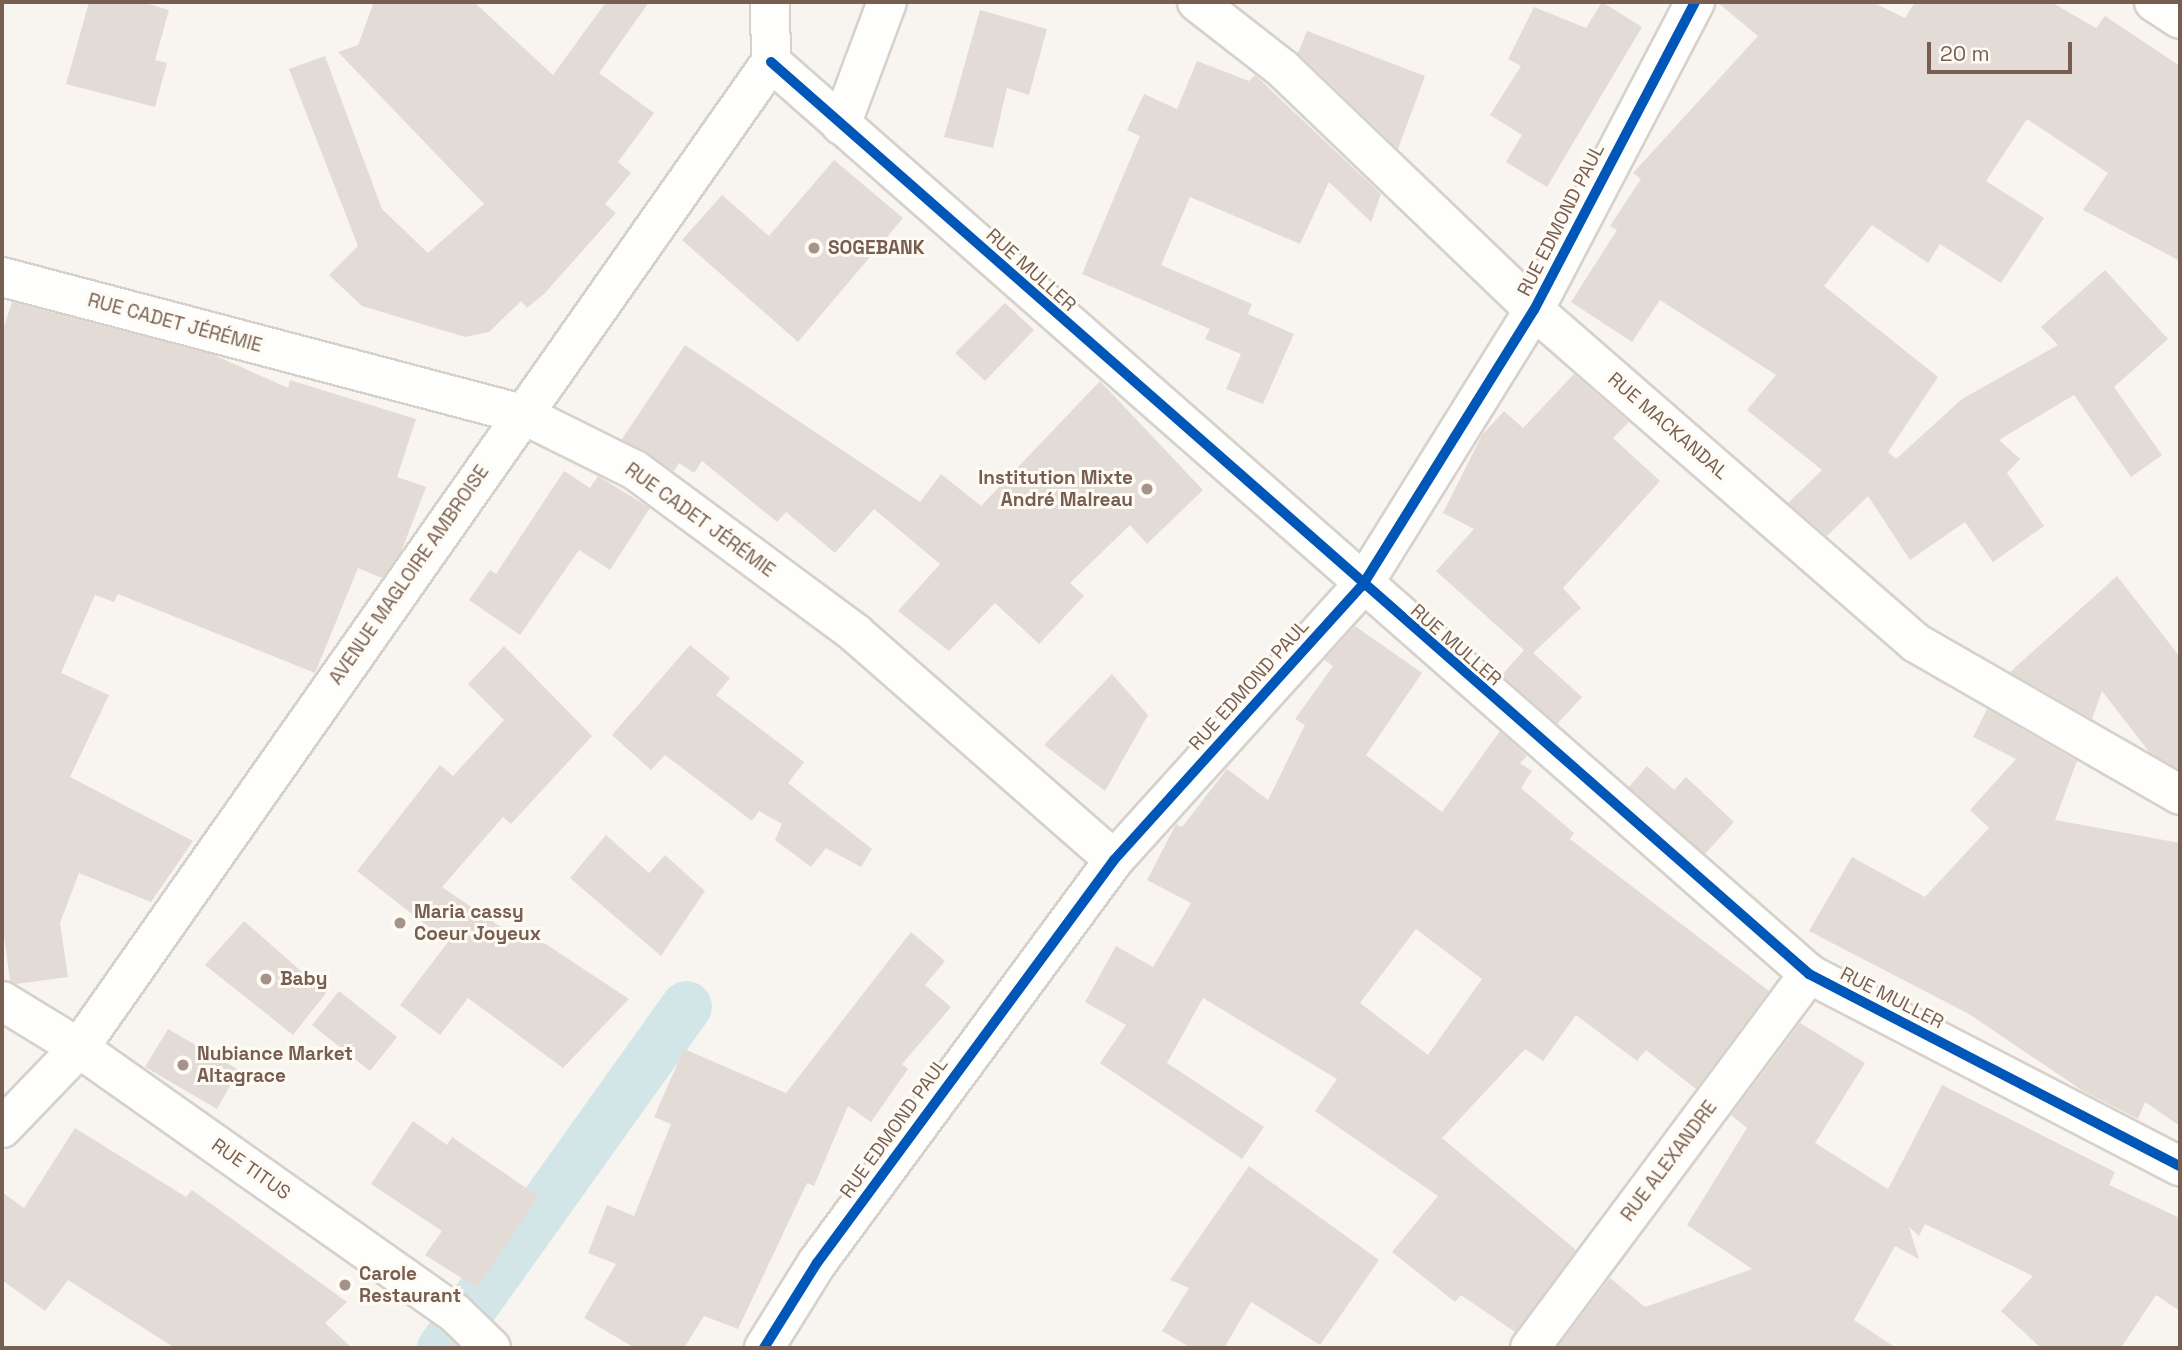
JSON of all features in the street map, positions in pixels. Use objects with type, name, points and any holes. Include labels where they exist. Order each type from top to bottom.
[{"type":"street","points":[[771,2],[771,62]]},
{"type":"street","points":[[841,125],[887,2]]},
{"type":"street","name":"RUE MACKANDAL","points":[[1198,2],[1283,69],[1534,310],[1916,643],[2180,795]]},
{"type":"street","name":"RUE EDMOND PAUL","points":[[764,1348],[817,1263],[1114,860],[1362,586],[1534,310],[1695,2]]},
{"type":"street","points":[[2154,2],[2180,19]]},
{"type":"street","name":"RUE MULLER","points":[[771,62],[1362,586],[1809,974],[2180,1166]]},
{"type":"street","name":"AVENUE MAGLOIRE AMBROISE","points":[[2,1128],[79,1048],[771,62]]},
{"type":"street","name":"RUE CADET JÉRÉMIE","points":[[2,277],[522,414],[635,470],[855,633],[1114,860]]},
{"type":"street","name":"RUE ALEXANDRE","points":[[1530,1348],[1809,974]]},
{"type":"street","name":"RUE TITUS","points":[[2,1001],[79,1048],[455,1313],[491,1348]]},
{"type":"building","points":[[89,2],[142,2],[169,10],[155,60],[167,63],[155,107],[66,84]]},
{"type":"building","points":[[374,2],[474,2],[553,75],[606,2],[649,2],[599,73],[654,113],[618,162],[631,173],[605,204],[616,213],[545,293],[527,308],[521,301],[489,332],[465,337],[362,306],[329,275],[358,246],[289,69],[325,56],[382,209],[428,253],[484,204],[338,52],[358,45]]},
{"type":"building","points":[[1602,2],[1642,27],[1547,187],[1506,162],[1522,135],[1490,115],[1521,66],[1508,59],[1534,7],[1586,28]]},
{"type":"building","points":[[1717,2],[1872,2],[1905,18],[1915,2],[2051,2],[2096,28],[2105,16],[2180,66],[2180,261],[2083,210],[2108,173],[2027,119],[1986,181],[2044,218],[2001,283],[1940,244],[1928,263],[1872,225],[1824,286],[1938,377],[1888,452],[1896,459],[1962,399],[2058,345],[2041,327],[2105,270],[2168,339],[2114,387],[2162,455],[2131,477],[2074,395],[1999,440],[2020,459],[2007,473],[2044,526],[1993,562],[1965,522],[1910,560],[1868,496],[1827,536],[1788,503],[1822,470],[1747,410],[1776,375],[1660,300],[1632,342],[1571,302],[1617,230],[1610,226],[1641,179],[1633,173],[1758,36]]},
{"type":"building","points":[[980,10],[1047,29],[1029,95],[1007,88],[993,148],[944,137]]},
{"type":"building","points":[[1307,31],[1425,76],[1398,149],[1298,53]]},
{"type":"building","points":[[1197,61],[1249,81],[1255,75],[1381,194],[1371,222],[1329,182],[1300,244],[1190,197],[1161,265],[1252,304],[1248,314],[1294,334],[1263,404],[1226,389],[1241,354],[1205,339],[1210,329],[1082,274],[1140,136],[1127,130],[1144,94],[1177,109]]},
{"type":"building","points":[[834,160],[903,218],[798,342],[682,240],[722,195],[769,236]]},
{"type":"building","points":[[12,302],[214,355],[288,388],[290,380],[416,419],[397,477],[426,487],[401,552],[382,578],[358,568],[315,673],[118,594],[114,602],[95,595],[61,673],[109,695],[70,777],[193,841],[151,902],[79,873],[60,923],[68,977],[16,984],[10,981],[2,921],[2,332]]},
{"type":"building","points":[[1005,303],[1034,330],[985,381],[955,353]]},
{"type":"building","points":[[685,345],[920,502],[941,474],[981,506],[1100,381],[1203,490],[1147,544],[1130,525],[1070,583],[1084,596],[1039,644],[995,603],[949,651],[898,611],[940,564],[874,509],[835,553],[786,512],[777,522],[702,461],[694,473],[679,463],[674,471],[622,439]]},
{"type":"building","points":[[1574,374],[1629,422],[1613,438],[1660,481],[1563,588],[1581,608],[1533,653],[1582,697],[1557,724],[1502,675],[1524,650],[1436,571],[1474,529],[1443,513],[1482,435],[1504,411],[1523,428]]},
{"type":"building","points":[[564,471],[590,488],[598,476],[650,508],[610,570],[579,550],[520,635],[469,600],[490,570],[496,574]]},
{"type":"building","points":[[2117,576],[2180,657],[2180,770],[2150,753],[2102,691],[2092,719],[2010,672]]},
{"type":"building","points":[[1355,626],[1422,673],[1366,755],[1442,812],[1500,731],[1527,756],[1520,763],[1532,771],[1521,788],[1574,833],[1570,839],[1769,991],[1696,1089],[1646,1050],[1637,1061],[1576,1015],[1543,1061],[1525,1049],[1442,1138],[1576,1250],[1515,1332],[1461,1295],[1455,1302],[1392,1252],[1438,1196],[1315,1111],[1337,1079],[1203,998],[1167,1063],[1264,1127],[1242,1159],[1100,1063],[1126,1025],[1085,1002],[1116,946],[1153,967],[1191,903],[1147,880],[1176,824],[1182,827],[1227,769],[1268,800],[1305,725],[1295,719],[1333,666],[1324,660]],"holes":[[[1416,929],[1482,979],[1428,1055],[1360,1003]]]},
{"type":"building","points":[[690,645],[730,678],[716,695],[804,762],[788,783],[872,849],[861,867],[826,848],[811,867],[775,840],[782,824],[759,811],[752,821],[665,755],[651,770],[612,735]]},
{"type":"building","points":[[504,646],[592,736],[511,824],[503,817],[442,887],[526,944],[532,935],[629,999],[563,1068],[468,998],[440,1035],[400,1005],[448,942],[357,871],[440,765],[453,776],[504,720],[468,684]]},
{"type":"building","points":[[1112,674],[1148,715],[1105,791],[1044,745]]},
{"type":"building","points":[[1987,709],[2077,761],[2055,820],[2180,843],[2180,1126],[2145,1102],[2138,1119],[2083,1091],[1969,1014],[1809,931],[1852,857],[1925,897],[1989,828],[1970,810],[2016,759],[1973,737]]},
{"type":"building","points":[[1647,766],[1674,790],[1686,777],[1734,822],[1705,854],[1629,787]]},
{"type":"building","points":[[606,835],[649,873],[665,855],[705,891],[661,956],[570,878]]},
{"type":"building","name":"Baby","points":[[244,921],[326,993],[293,1035],[205,965]]},
{"type":"building","points":[[911,932],[945,961],[925,985],[951,1007],[902,1064],[908,1069],[871,1122],[848,1106],[814,1186],[807,1183],[738,1329],[704,1316],[684,1348],[635,1348],[584,1318],[616,1264],[588,1253],[607,1205],[634,1216],[671,1124],[654,1117],[684,1049],[786,1093]]},
{"type":"building","points":[[339,991],[397,1037],[370,1071],[312,1025]]},
{"type":"building","points":[[1800,1023],[1865,1063],[1815,1143],[1888,1189],[1942,1085],[2115,1172],[2109,1185],[2180,1218],[2180,1311],[2156,1295],[2121,1348],[2041,1348],[2001,1311],[2033,1276],[1925,1224],[1919,1236],[1909,1227],[1919,1259],[1895,1246],[1854,1320],[1896,1348],[1557,1348],[1610,1278],[1645,1307],[1752,1269],[1687,1225],[1747,1128],[1731,1115]]},
{"type":"building","points":[[168,1029],[239,1070],[217,1109],[145,1067]]},
{"type":"building","points":[[413,1121],[447,1145],[452,1137],[539,1197],[477,1288],[425,1255],[442,1231],[371,1184]]},
{"type":"building","points":[[75,1128],[186,1197],[192,1190],[347,1302],[325,1323],[352,1348],[175,1348],[68,1280],[45,1311],[2,1280],[2,1192],[24,1208]]},
{"type":"building","points":[[1249,1166],[1379,1260],[1320,1345],[1251,1302],[1224,1348],[1191,1348],[1162,1331],[1189,1288],[1170,1280]]},
{"type":"waterway","points":[[442,1348],[686,1006]]},
{"type":"cycle path","points":[[764,1348],[817,1263],[1114,860],[1362,586],[1534,310],[1695,2]]},
{"type":"cycle path","points":[[771,62],[1809,974],[2180,1166]]},
{"type":"place","name":"SOGEBANK","points":[[814,248]]},
{"type":"place","name":"Institution Mixte André Malreau","points":[[1147,489]]},
{"type":"place","name":"Maria cassy Coeur Joyeux","points":[[400,923]]},
{"type":"place","name":"Baby","points":[[266,979]]},
{"type":"place","name":"Nubiance Market Altagrace","points":[[183,1065]]},
{"type":"place","name":"Carole Restaurant","points":[[345,1285]]}]
